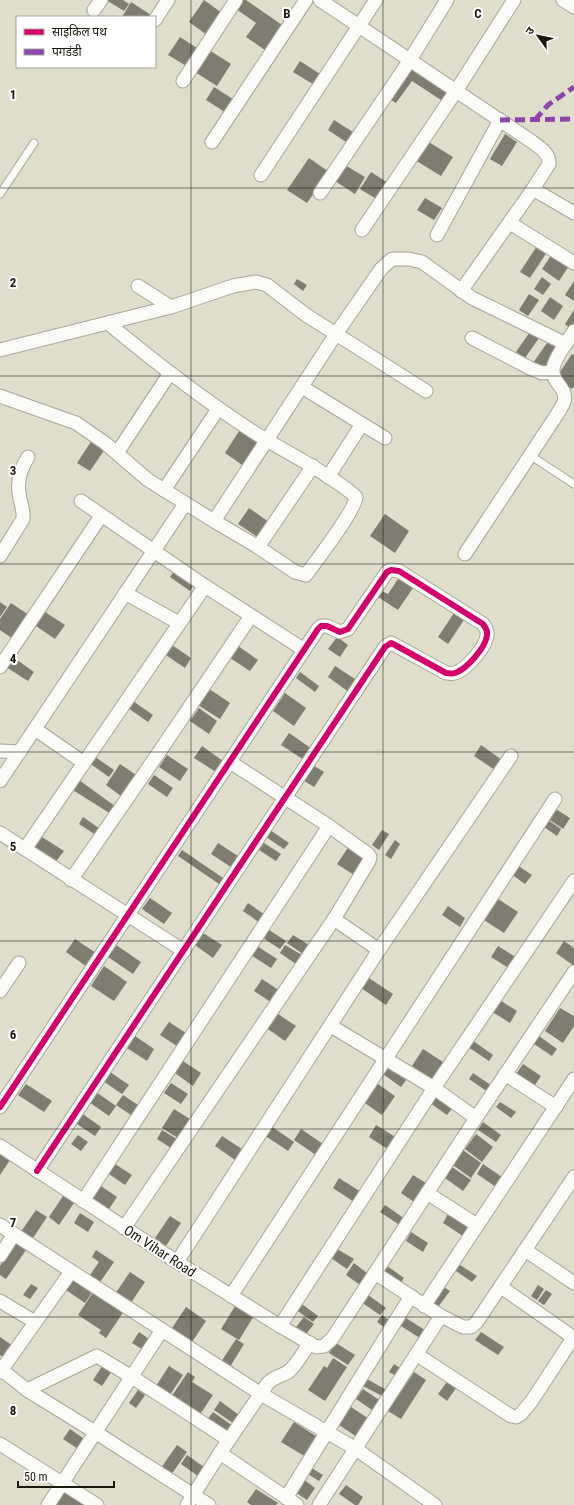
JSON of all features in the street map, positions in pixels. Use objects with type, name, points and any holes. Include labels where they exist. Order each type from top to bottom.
[{"type":"street","points":[[156,18],[168,0]]},
{"type":"street","points":[[183,81],[236,0]]},
{"type":"street","points":[[212,142],[306,0]]},
{"type":"street","points":[[320,0],[531,141],[546,154],[549,159],[549,164],[533,189],[461,291]]},
{"type":"street","points":[[261,175],[376,0]]},
{"type":"street","points":[[320,193],[410,60],[447,0]]},
{"type":"street","points":[[362,230],[456,91],[514,0]]},
{"type":"street","points":[[563,0],[574,8]]},
{"type":"street","points":[[437,235],[500,120]]},
{"type":"street","points":[[533,189],[572,208]]},
{"type":"street","points":[[510,223],[574,264]]},
{"type":"street","points":[[214,521],[268,441],[336,334],[381,269],[392,259],[409,259],[422,262],[461,291],[486,306],[571,338],[554,364],[552,372],[555,379],[563,388],[565,394],[564,401],[531,456],[465,554]]},
{"type":"street","points":[[0,350],[109,324],[171,307],[233,286],[256,282],[268,285],[306,314],[426,391]]},
{"type":"street","points":[[138,286],[171,307]]},
{"type":"street","points":[[0,396],[76,423],[105,443],[148,480],[185,504],[258,547],[295,572],[306,575],[356,502],[356,497],[350,491],[313,466],[268,441],[218,409],[109,324]]},
{"type":"street","points":[[472,338],[532,369],[542,373],[552,372]]},
{"type":"street","points":[[117,453],[170,373]]},
{"type":"street","points":[[302,387],[385,438]]},
{"type":"street","points":[[164,490],[218,409]]},
{"type":"street","points":[[328,476],[362,424]]},
{"type":"street","points":[[0,556],[23,519],[24,512],[19,492],[19,482],[20,472],[28,457]]},
{"type":"street","points":[[258,547],[313,466]]},
{"type":"street","points":[[81,501],[205,586],[303,649]]},
{"type":"street","points":[[0,781],[185,504]]},
{"type":"street","points":[[0,667],[101,516]]},
{"type":"street","points":[[0,1107],[230,762],[303,649],[321,626],[327,626],[340,632],[348,629],[387,572],[391,570],[399,570],[483,624],[488,636],[483,646],[470,663],[454,674],[446,673],[395,644],[392,643],[385,647],[37,1172]]},
{"type":"street","points":[[25,849],[205,586]]},
{"type":"street","points":[[125,593],[179,623]]},
{"type":"street","points":[[71,880],[251,616]]},
{"type":"street","points":[[35,729],[84,763]]},
{"type":"street","points":[[0,752],[20,752]]},
{"type":"street","points":[[177,1262],[379,950],[511,756]]},
{"type":"street","points":[[124,1228],[334,919],[370,857],[329,826],[230,762]]},
{"type":"street","points":[[231,1296],[384,1059],[555,799]]},
{"type":"street","points":[[83,1201],[329,826]]},
{"type":"street","points":[[0,834],[184,951]]},
{"type":"street","points":[[280,1326],[434,1088],[574,881]]},
{"type":"street","points":[[334,919],[379,950]]},
{"type":"street","points":[[0,991],[19,963]]},
{"type":"street","points":[[574,972],[505,1074],[375,1273],[441,1316],[463,1327],[471,1327],[476,1323],[501,1287],[574,1176]]},
{"type":"street","points":[[331,1026],[434,1088],[476,1118]]},
{"type":"street","points":[[505,1074],[556,1107]]},
{"type":"street","points":[[424,1306],[574,1079]]},
{"type":"street","name":"Om Vihar Road","points":[[0,1146],[37,1172],[177,1262],[316,1347],[324,1346],[332,1339],[375,1273]]},
{"type":"street","points":[[427,1193],[477,1225]]},
{"type":"street","points":[[0,1225],[261,1394],[356,1449],[435,1505]]},
{"type":"street","points":[[0,1256],[14,1234]]},
{"type":"street","points":[[526,1250],[574,1283]]},
{"type":"street","points":[[69,1270],[68,1276],[1,1371],[27,1390],[95,1432],[190,1500],[209,1505]]},
{"type":"street","points":[[416,1354],[511,1416],[521,1414],[531,1402],[574,1338],[501,1287]]},
{"type":"street","points":[[286,1498],[410,1296]]},
{"type":"street","points":[[0,1301],[35,1322]]},
{"type":"street","points":[[320,1505],[441,1316]]},
{"type":"street","points":[[48,1505],[162,1330]]},
{"type":"street","points":[[190,1500],[220,1453],[272,1379],[289,1371],[310,1343]]},
{"type":"street","points":[[27,1390],[97,1356],[229,1440]]},
{"type":"street","points":[[0,1444],[97,1505]]},
{"type":"street","points":[[220,1453],[297,1505]]},
{"type":"lane","points":[[0,194],[34,143]]},
{"type":"lane","points":[[531,456],[574,484]]},
{"type":"building","points":[[106,0],[123,0],[129,4],[124,11]]},
{"type":"building","points":[[204,0],[222,13],[207,35],[189,22]]},
{"type":"building","points":[[242,0],[246,0],[282,25],[265,50],[246,37],[256,23],[236,9]]},
{"type":"building","points":[[131,2],[151,15],[150,16],[123,16]]},
{"type":"building","points":[[180,37],[200,50],[188,67],[168,55]]},
{"type":"building","points":[[209,50],[231,64],[217,86],[195,72]]},
{"type":"building","points":[[300,61],[323,76],[316,86],[293,72]]},
{"type":"building","points":[[411,69],[450,95],[444,102],[412,81],[396,103],[391,100]]},
{"type":"building","points":[[214,87],[236,101],[228,114],[206,100]]},
{"type":"building","points":[[334,120],[353,132],[346,142],[328,130]]},
{"type":"building","points":[[505,134],[517,142],[502,166],[490,159]]},
{"type":"building","points":[[427,141],[453,157],[441,176],[415,160]]},
{"type":"building","points":[[309,158],[329,172],[307,203],[287,190]]},
{"type":"building","points":[[345,165],[365,177],[355,194],[335,181]]},
{"type":"building","points":[[371,172],[388,183],[378,200],[360,189]]},
{"type":"building","points":[[425,198],[442,208],[434,220],[417,210]]},
{"type":"building","points":[[537,246],[547,252],[530,278],[520,272]]},
{"type":"building","points":[[552,254],[569,266],[559,281],[542,269]]},
{"type":"building","points":[[542,277],[551,284],[543,295],[534,289]]},
{"type":"building","points":[[297,279],[307,285],[303,291],[294,284]]},
{"type":"building","points":[[574,281],[574,301],[565,295]]},
{"type":"building","points":[[529,294],[539,300],[528,316],[519,310]]},
{"type":"building","points":[[550,297],[563,306],[554,320],[541,311]]},
{"type":"building","points":[[574,310],[574,325],[571,329],[565,324]]},
{"type":"building","points":[[532,329],[541,335],[525,358],[516,352]]},
{"type":"building","points":[[549,340],[559,346],[544,370],[533,363]]},
{"type":"building","points":[[572,354],[574,355],[574,387],[572,389],[556,378]]},
{"type":"building","points":[[241,428],[262,442],[245,467],[225,453]]},
{"type":"building","points":[[92,440],[105,449],[90,471],[77,463]]},
{"type":"building","points":[[249,508],[269,522],[259,538],[238,524]]},
{"type":"building","points":[[385,514],[409,531],[395,553],[370,536]]},
{"type":"building","points":[[175,570],[195,583],[190,591],[170,577]]},
{"type":"building","points":[[398,579],[413,588],[398,610],[378,597],[382,591],[388,594]]},
{"type":"building","points":[[0,602],[7,607],[0,617]]},
{"type":"building","points":[[11,603],[29,615],[13,639],[0,630],[0,619]]},
{"type":"building","points":[[42,610],[65,625],[55,639],[33,624]]},
{"type":"building","points":[[454,613],[464,620],[448,644],[438,637]]},
{"type":"building","points":[[337,637],[348,645],[340,657],[328,649]]},
{"type":"building","points":[[169,643],[191,658],[185,668],[163,653]]},
{"type":"building","points":[[238,646],[258,660],[250,671],[230,658]]},
{"type":"building","points":[[13,657],[34,672],[28,681],[6,667]]},
{"type":"building","points":[[335,666],[358,681],[350,693],[328,677]]},
{"type":"building","points":[[300,672],[319,686],[315,692],[296,678]]},
{"type":"building","points":[[208,688],[230,703],[220,719],[198,705]]},
{"type":"building","points":[[285,693],[306,708],[294,726],[273,711]]},
{"type":"building","points":[[133,701],[153,715],[148,722],[128,708]]},
{"type":"building","points":[[199,708],[217,721],[209,734],[190,721]]},
{"type":"building","points":[[289,733],[312,749],[304,760],[281,745]]},
{"type":"building","points":[[481,745],[502,760],[495,770],[474,756]]},
{"type":"building","points":[[202,746],[223,761],[216,772],[194,758]]},
{"type":"building","points":[[167,755],[188,769],[180,781],[159,767]]},
{"type":"building","points":[[94,756],[114,770],[109,777],[89,763]]},
{"type":"building","points":[[120,764],[139,777],[125,799],[106,785]]},
{"type":"building","points":[[311,764],[324,772],[314,787],[301,779]]},
{"type":"building","points":[[154,775],[173,788],[167,797],[148,784]]},
{"type":"building","points":[[79,780],[119,809],[114,816],[73,790]]},
{"type":"building","points":[[554,808],[570,818],[563,829],[547,818]]},
{"type":"building","points":[[83,817],[103,831],[99,837],[79,824]]},
{"type":"building","points":[[548,820],[561,829],[557,836],[544,827]]},
{"type":"building","points":[[270,830],[289,843],[284,849],[266,837]]},
{"type":"building","points":[[382,830],[389,834],[379,850],[372,845]]},
{"type":"building","points":[[42,837],[64,851],[54,864],[33,850]]},
{"type":"building","points":[[395,840],[400,844],[391,859],[385,855]]},
{"type":"building","points":[[218,843],[241,858],[234,869],[211,854]]},
{"type":"building","points":[[264,843],[281,854],[276,861],[259,850]]},
{"type":"building","points":[[349,846],[366,857],[354,875],[337,864]]},
{"type":"building","points":[[182,850],[226,880],[222,886],[178,856]]},
{"type":"building","points":[[517,865],[532,875],[525,884],[511,874]]},
{"type":"building","points":[[150,898],[172,913],[164,924],[142,909]]},
{"type":"building","points":[[498,899],[518,912],[504,933],[484,920]]},
{"type":"building","points":[[248,903],[268,917],[263,925],[243,911]]},
{"type":"building","points":[[448,906],[465,918],[460,927],[442,915]]},
{"type":"building","points":[[269,930],[286,941],[280,949],[263,938]]},
{"type":"building","points":[[200,931],[222,945],[213,958],[192,943]]},
{"type":"building","points":[[293,935],[309,945],[303,954],[287,943]]},
{"type":"building","points":[[75,939],[99,955],[90,969],[66,952]]},
{"type":"building","points":[[564,941],[574,948],[574,966],[556,953]]},
{"type":"building","points":[[116,945],[141,962],[133,974],[108,957]]},
{"type":"building","points":[[285,945],[302,955],[296,964],[280,953]]},
{"type":"building","points":[[257,946],[277,959],[271,968],[251,955]]},
{"type":"building","points":[[498,946],[517,958],[510,969],[491,957]]},
{"type":"building","points":[[104,966],[127,982],[114,1001],[91,986]]},
{"type":"building","points":[[369,978],[393,994],[386,1005],[361,988]]},
{"type":"building","points":[[262,979],[280,991],[272,1003],[254,991]]},
{"type":"building","points":[[498,999],[517,1011],[510,1023],[491,1011]]},
{"type":"building","points":[[560,1008],[574,1016],[574,1026],[563,1043],[545,1031]]},
{"type":"building","points":[[278,1014],[296,1026],[285,1041],[268,1029]]},
{"type":"building","points":[[169,1022],[189,1035],[180,1048],[160,1035]]},
{"type":"building","points":[[135,1036],[154,1049],[147,1061],[127,1048]]},
{"type":"building","points":[[539,1036],[557,1049],[552,1056],[534,1044]]},
{"type":"building","points":[[472,1040],[493,1055],[489,1061],[468,1047]]},
{"type":"building","points":[[423,1049],[446,1064],[435,1081],[412,1066]]},
{"type":"building","points":[[180,1059],[201,1073],[193,1086],[172,1071]]},
{"type":"building","points":[[390,1063],[409,1076],[401,1087],[383,1074]]},
{"type":"building","points":[[523,1064],[541,1076],[533,1088],[515,1076]]},
{"type":"building","points":[[110,1072],[129,1085],[122,1094],[103,1081]]},
{"type":"building","points":[[473,1073],[492,1086],[488,1092],[469,1079]]},
{"type":"building","points":[[375,1082],[395,1096],[382,1115],[362,1101]]},
{"type":"building","points":[[171,1083],[188,1094],[181,1104],[164,1093]]},
{"type":"building","points":[[26,1084],[52,1101],[44,1112],[18,1095]]},
{"type":"building","points":[[96,1092],[116,1106],[109,1116],[89,1102]]},
{"type":"building","points":[[436,1094],[454,1106],[447,1115],[430,1103]]},
{"type":"building","points":[[123,1095],[141,1107],[134,1117],[116,1105]]},
{"type":"building","points":[[500,1102],[516,1112],[511,1118],[496,1107]]},
{"type":"building","points":[[174,1109],[193,1121],[181,1140],[162,1128]]},
{"type":"building","points":[[80,1112],[101,1127],[95,1136],[74,1122]]},
{"type":"building","points":[[483,1122],[501,1135],[496,1142],[478,1130]]},
{"type":"building","points":[[376,1125],[397,1138],[389,1150],[369,1137]]},
{"type":"building","points":[[271,1126],[294,1142],[288,1151],[264,1135]]},
{"type":"building","points":[[301,1129],[323,1144],[316,1155],[294,1140]]},
{"type":"building","points":[[162,1130],[180,1141],[174,1150],[157,1139]]},
{"type":"building","points":[[476,1134],[493,1147],[482,1162],[465,1149]]},
{"type":"building","points":[[78,1135],[88,1142],[81,1151],[71,1144]]},
{"type":"building","points":[[222,1136],[245,1151],[238,1162],[215,1146]]},
{"type":"building","points":[[463,1150],[481,1163],[471,1178],[453,1165]]},
{"type":"building","points":[[0,1153],[10,1160],[0,1175]]},
{"type":"building","points":[[112,1162],[132,1175],[125,1185],[106,1172]]},
{"type":"building","points":[[483,1164],[502,1177],[496,1187],[477,1174]]},
{"type":"building","points":[[452,1167],[471,1180],[463,1191],[445,1178]]},
{"type":"building","points":[[413,1175],[429,1185],[417,1204],[401,1193]]},
{"type":"building","points":[[339,1178],[361,1192],[354,1202],[333,1188]]},
{"type":"building","points":[[101,1186],[117,1197],[109,1209],[93,1198]]},
{"type":"building","points":[[63,1196],[74,1203],[59,1225],[49,1217]]},
{"type":"building","points":[[385,1205],[405,1219],[401,1226],[380,1212]]},
{"type":"building","points":[[36,1210],[47,1217],[31,1241],[20,1233]]},
{"type":"building","points":[[80,1213],[94,1222],[88,1232],[74,1223]]},
{"type":"building","points":[[448,1214],[469,1227],[463,1236],[443,1223]]},
{"type":"building","points":[[170,1216],[181,1223],[166,1246],[155,1238]]},
{"type":"building","points":[[411,1232],[428,1243],[423,1252],[406,1241]]},
{"type":"building","points":[[18,1240],[28,1247],[6,1279],[0,1275],[0,1266]]},
{"type":"building","points":[[334,1247],[354,1259],[347,1269],[328,1256]]},
{"type":"building","points":[[96,1250],[114,1262],[98,1285],[88,1278],[99,1262],[92,1257]]},
{"type":"building","points":[[354,1263],[371,1276],[363,1287],[346,1275]]},
{"type":"building","points":[[457,1263],[477,1276],[472,1282],[453,1269]]},
{"type":"building","points":[[387,1266],[404,1278],[400,1284],[383,1272]]},
{"type":"building","points":[[130,1272],[145,1282],[130,1304],[115,1294]]},
{"type":"building","points":[[74,1278],[93,1291],[85,1303],[66,1290]]},
{"type":"building","points":[[31,1284],[38,1288],[30,1299],[23,1295]]},
{"type":"building","points":[[538,1285],[544,1289],[537,1300],[531,1296]]},
{"type":"building","points":[[442,1286],[450,1291],[438,1307],[431,1301]]},
{"type":"building","points":[[546,1290],[552,1294],[544,1305],[538,1301]]},
{"type":"building","points":[[94,1291],[124,1311],[106,1338],[99,1333],[101,1330],[78,1315]]},
{"type":"building","points":[[367,1294],[386,1308],[380,1315],[361,1302]]},
{"type":"building","points":[[299,1302],[318,1316],[313,1322],[295,1309]]},
{"type":"building","points":[[237,1303],[255,1314],[239,1340],[221,1329]]},
{"type":"building","points":[[186,1307],[206,1321],[192,1342],[172,1328]]},
{"type":"building","points":[[382,1315],[393,1323],[388,1330],[377,1322]]},
{"type":"building","points":[[304,1317],[314,1324],[306,1334],[296,1327]]},
{"type":"building","points":[[406,1318],[428,1332],[423,1340],[401,1326]]},
{"type":"building","points":[[139,1332],[152,1341],[145,1351],[132,1343]]},
{"type":"building","points":[[481,1332],[504,1347],[498,1355],[475,1340]]},
{"type":"building","points":[[0,1337],[16,1348],[8,1360],[0,1355]]},
{"type":"building","points":[[236,1339],[244,1344],[230,1367],[221,1362]]},
{"type":"building","points":[[336,1343],[355,1355],[348,1365],[329,1353]]},
{"type":"building","points":[[333,1358],[347,1367],[325,1401],[308,1390],[324,1366],[327,1368]]},
{"type":"building","points":[[105,1362],[114,1368],[102,1386],[93,1380]]},
{"type":"building","points":[[394,1364],[403,1370],[398,1377],[389,1372]]},
{"type":"building","points":[[169,1366],[183,1375],[170,1395],[156,1386]]},
{"type":"building","points":[[188,1372],[195,1377],[192,1382],[213,1395],[199,1416],[178,1403],[186,1392],[178,1402],[171,1397]]},
{"type":"building","points":[[414,1372],[426,1380],[401,1419],[388,1411]]},
{"type":"building","points":[[450,1378],[459,1384],[447,1401],[438,1394]]},
{"type":"building","points":[[367,1379],[390,1392],[386,1398],[363,1386]]},
{"type":"building","points":[[363,1389],[382,1402],[375,1412],[356,1399]]},
{"type":"building","points":[[138,1390],[145,1395],[136,1408],[129,1403]]},
{"type":"building","points":[[220,1401],[239,1415],[233,1423],[214,1410]]},
{"type":"building","points":[[351,1407],[372,1421],[360,1439],[339,1425]]},
{"type":"building","points":[[213,1412],[233,1426],[227,1434],[207,1420]]},
{"type":"building","points":[[294,1422],[319,1438],[306,1457],[281,1442]]},
{"type":"building","points":[[70,1429],[87,1441],[81,1451],[63,1439]]},
{"type":"building","points":[[177,1445],[187,1452],[171,1475],[161,1468]]},
{"type":"building","points":[[187,1455],[204,1467],[198,1476],[181,1464]]},
{"type":"building","points":[[310,1467],[323,1475],[319,1481],[306,1473]]},
{"type":"building","points":[[303,1479],[315,1488],[307,1500],[295,1492]]},
{"type":"building","points":[[346,1485],[363,1497],[358,1505],[355,1505],[339,1494]]},
{"type":"building","points":[[62,1488],[85,1503],[83,1505],[51,1505]]},
{"type":"building","points":[[256,1489],[278,1503],[276,1505],[251,1505],[247,1502]]},
{"type":"marked path","points":[[535,120],[548,105],[574,87]]},
{"type":"marked path","points":[[500,120],[574,119]]},
{"type":"cycle path","points":[[0,1107],[318,629],[321,626],[327,626],[340,632],[348,629],[387,572],[391,570],[399,571],[483,624],[487,633],[486,640],[480,651],[465,667],[454,673],[446,673],[391,643],[385,647],[37,1171]]}]
